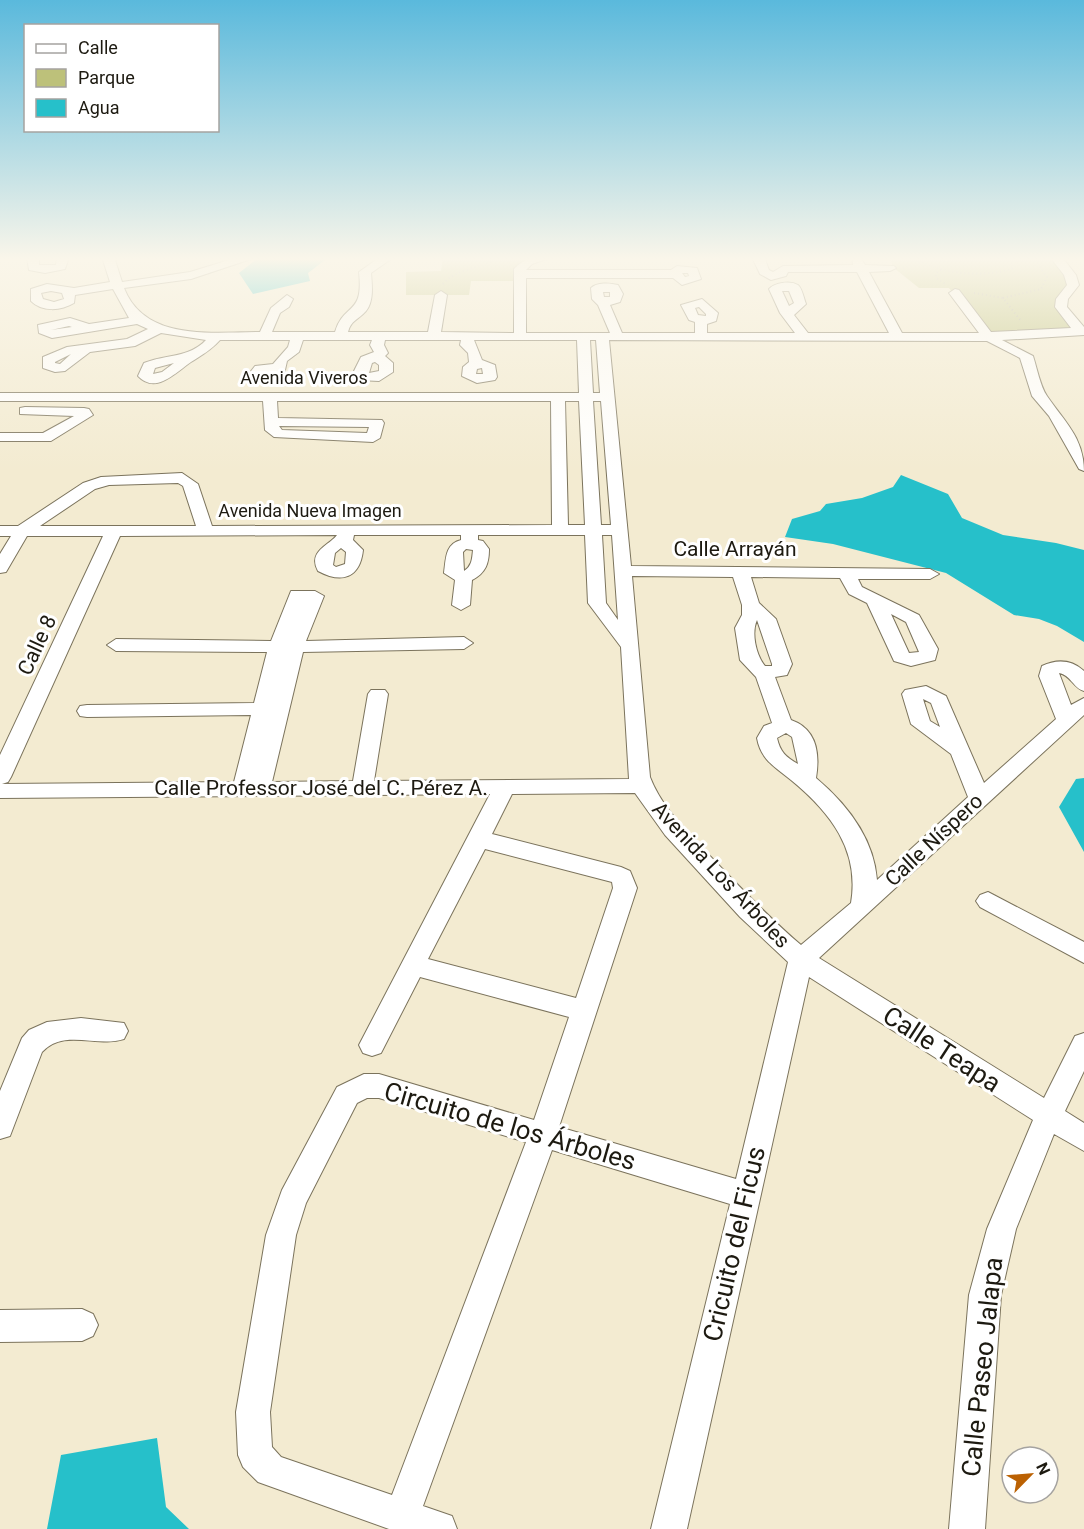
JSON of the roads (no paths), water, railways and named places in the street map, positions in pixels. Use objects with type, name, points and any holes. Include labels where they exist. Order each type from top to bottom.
[{"type":"street","points":[[264,337],[268,328]]},
{"type":"street","points":[[340,337],[342,328]]},
{"type":"street","points":[[434,337],[435,328]]},
{"type":"street","points":[[513,337],[514,328]]},
{"type":"street","points":[[610,336],[613,328]]},
{"type":"street","points":[[698,337],[700,328]]},
{"type":"street","points":[[798,328],[805,338]]},
{"type":"street","points":[[893,328],[898,338]]},
{"type":"street","points":[[980,328],[986,337],[1026,356],[1039,396],[1055,414],[1084,466]]},
{"type":"street","points":[[86,349],[130,343],[159,329],[216,337],[898,338],[986,337],[1082,331]]},
{"type":"street","points":[[583,336],[597,603],[600,611],[622,632],[630,647]]},
{"type":"street","name":"Avenida Los Árboles","points":[[610,336],[605,370],[630,647],[639,777],[642,786],[663,819],[768,930],[801,959]]},
{"type":"street","points":[[185,361],[203,350],[216,337]]},
{"type":"street","points":[[276,368],[281,358],[294,348],[297,337]]},
{"type":"street","points":[[377,357],[381,352],[377,345],[379,337]]},
{"type":"street","points":[[468,337],[467,345],[474,352],[476,363]]},
{"type":"street","points":[[513,337],[567,353],[581,367],[585,381]]},
{"type":"street","points":[[605,370],[611,360],[621,352],[654,341],[698,337]]},
{"type":"street","name":"Avenida Viveros","points":[[0,397],[271,410],[558,397],[608,397]]},
{"type":"street","points":[[558,397],[560,530]]},
{"type":"street","points":[[271,410],[377,423],[373,438],[279,434],[272,430],[271,410]]},
{"type":"street","points":[[271,410],[426,411]]},
{"type":"street","points":[[0,411],[84,412],[86,415],[46,438],[0,437]]},
{"type":"street","points":[[588,429],[611,429]]},
{"type":"street","points":[[0,568],[22,531],[89,486],[107,480],[182,478],[190,484],[207,531]]},
{"type":"street","name":"Avenida Nueva Imagen","points":[[0,531],[207,531],[345,537],[469,537],[560,530],[620,530]]},
{"type":"street","name":"Calle 8","points":[[0,777],[114,531]]},
{"type":"street","points":[[461,605],[464,577],[475,572],[480,565],[481,549],[469,537]]},
{"type":"street","name":"Calle Arrayán","points":[[623,571],[930,574]]},
{"type":"street","points":[[740,572],[751,605],[751,615],[744,628],[753,666],[764,673],[783,725]]},
{"type":"street","points":[[846,573],[852,587],[908,616],[916,623],[929,653],[921,660],[906,659],[899,654],[875,600]]},
{"type":"street","points":[[751,605],[767,619],[782,664],[780,670],[764,673]]},
{"type":"street","points":[[116,645],[287,647],[464,643]]},
{"type":"street","points":[[252,789],[269,703],[287,647]]},
{"type":"street","points":[[906,659],[919,692],[933,694],[939,700],[980,799]]},
{"type":"street","points":[[1066,719],[1049,676],[1049,670],[1059,667],[1073,670],[1084,684]]},
{"type":"street","points":[[362,788],[378,694]]},
{"type":"street","points":[[87,711],[269,703]]},
{"type":"street","name":"Calle Níspero","points":[[801,959],[862,907],[1084,704]]},
{"type":"street","points":[[805,780],[809,759],[802,736],[795,728],[783,725],[768,734],[770,751],[781,765],[805,780],[846,823],[859,846],[866,881],[862,907]]},
{"type":"street","name":"Calle Professor José del C. Pérez A.","points":[[0,791],[642,786]]},
{"type":"street","points":[[372,1045],[506,787]]},
{"type":"street","points":[[402,1516],[543,1135],[583,1010],[626,888],[625,881],[620,876],[608,871],[478,839]]},
{"type":"street","points":[[988,901],[1084,953]]},
{"type":"street","name":"Calle Teapa","points":[[801,959],[1048,1118],[1084,1138]]},
{"type":"street","name":"Cricuito del Ficus","points":[[669,1529],[744,1195],[801,959]]},
{"type":"street","points":[[412,965],[583,1010]]},
{"type":"street","points":[[0,1127],[30,1046],[40,1035],[53,1030],[115,1031]]},
{"type":"street","name":"Calle Paseo Jalapa","points":[[967,1529],[985,1295],[990,1264],[1020,1174],[1084,1044]]},
{"type":"street","name":"Circuito de los Árboles","points":[[439,1529],[270,1470],[255,1455],[253,1412],[276,1260],[292,1200],[342,1102],[353,1091],[364,1086],[379,1086],[744,1195]]},
{"type":"street","points":[[0,1326],[82,1325]]},
{"type":"water","points":[[901,475],[948,494],[962,518],[1003,535],[1084,550],[1084,642],[1057,626],[1039,619],[1014,615],[946,573],[833,544],[785,537],[792,519],[820,511],[826,504],[862,498],[893,487]]},
{"type":"water","points":[[1084,778],[1084,852],[1059,807],[1076,779]]},
{"type":"water","points":[[157,1438],[166,1507],[189,1529],[47,1529],[61,1455]]}]
